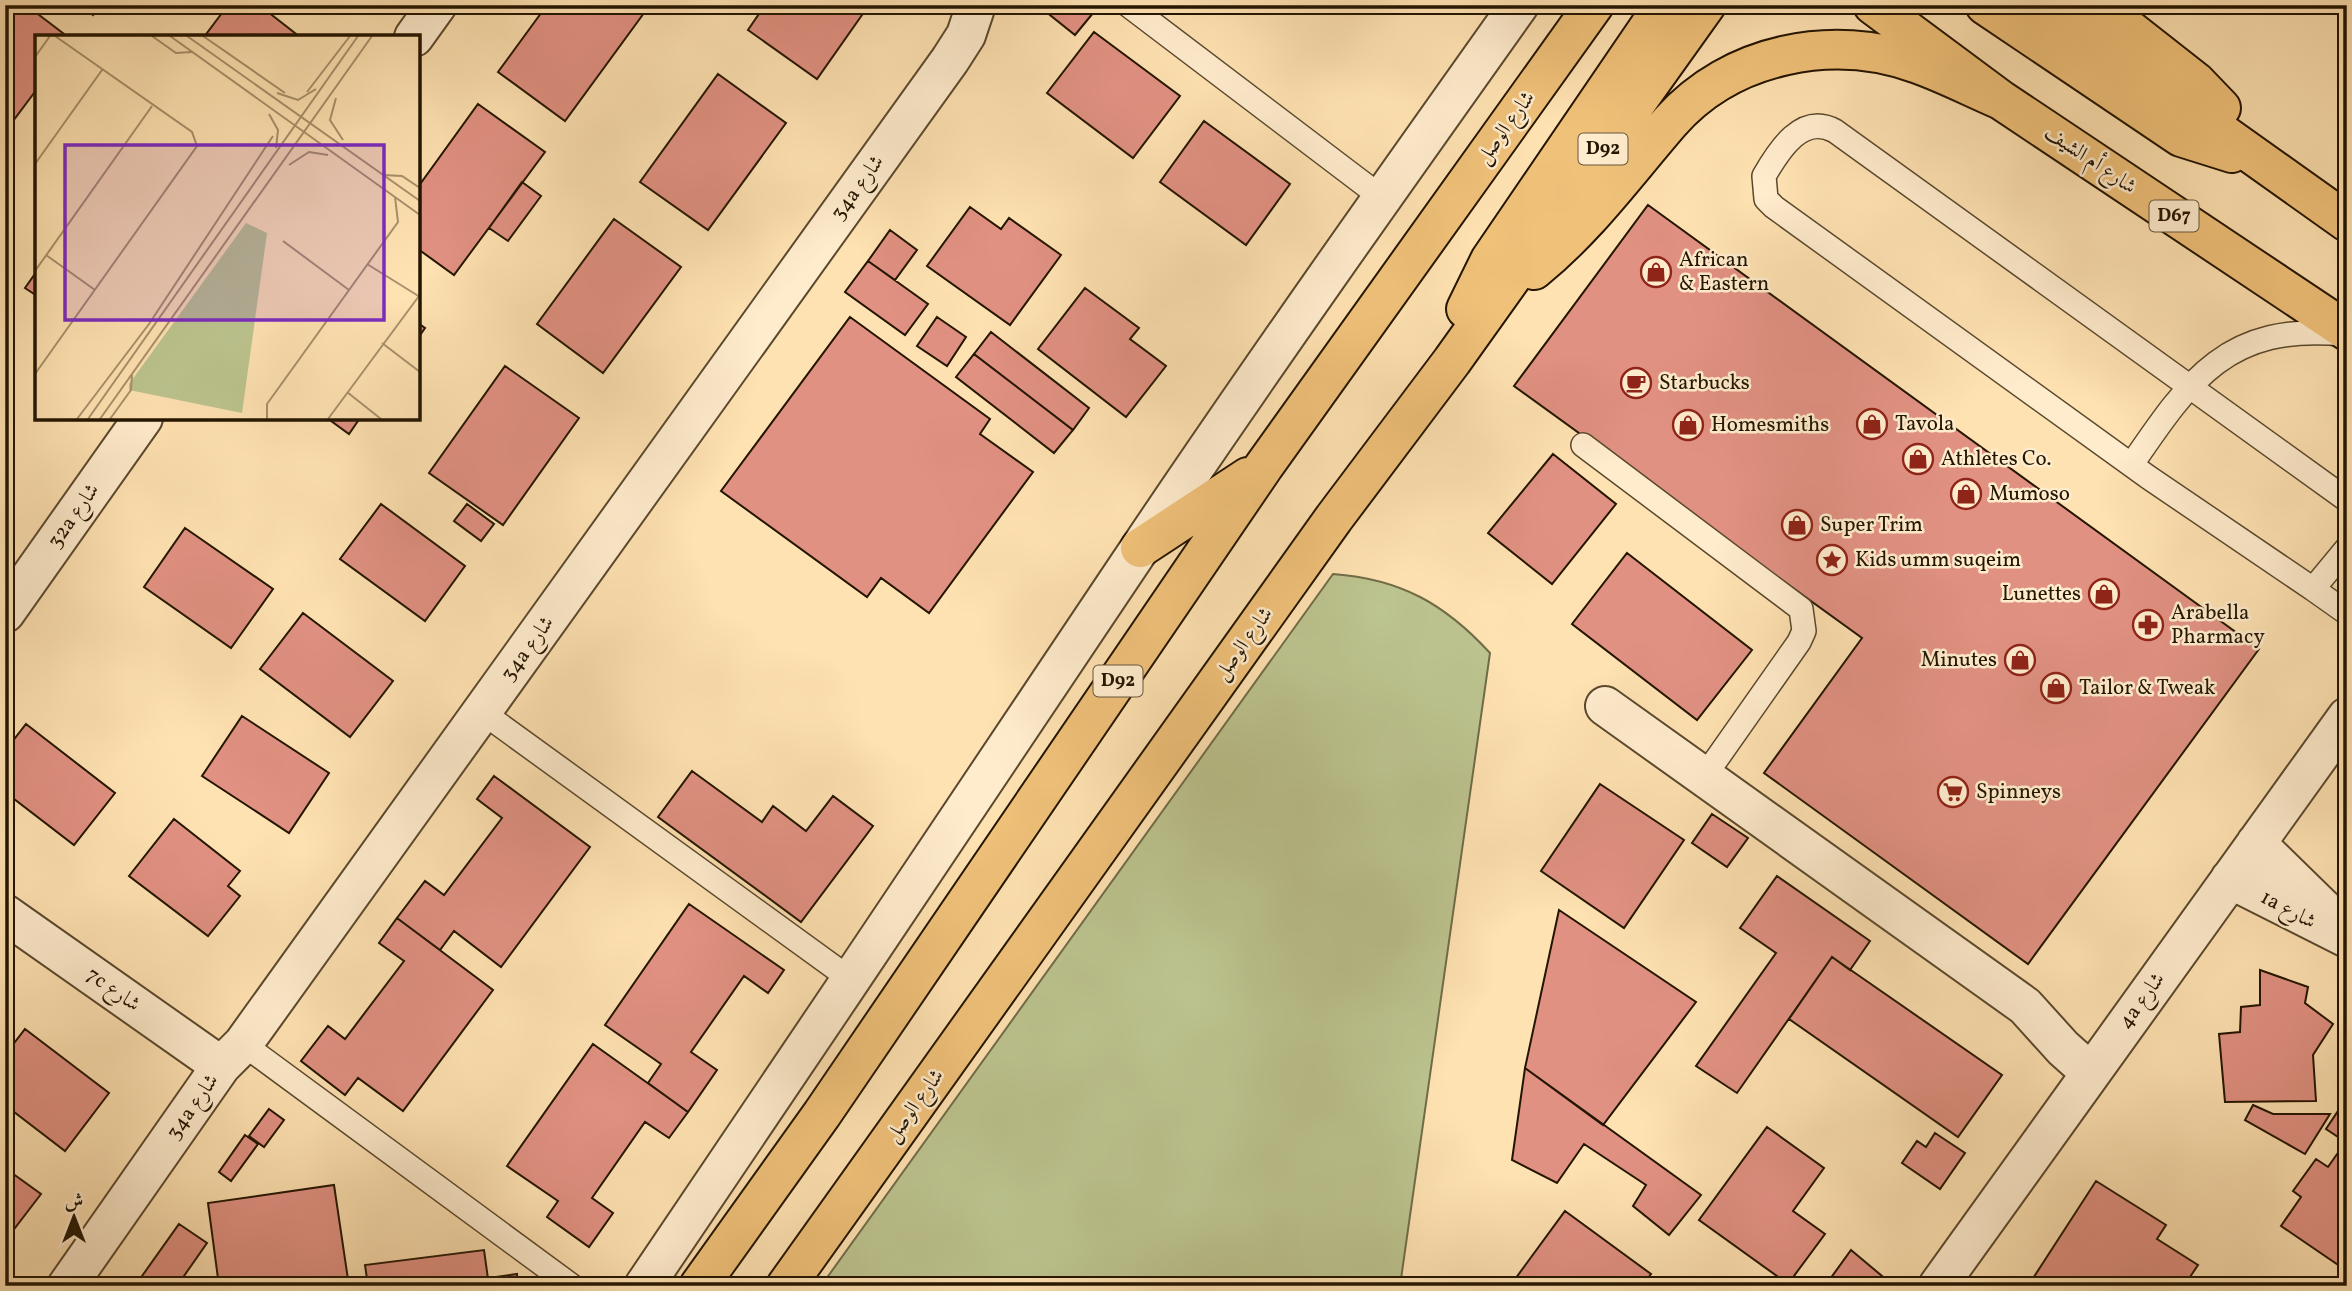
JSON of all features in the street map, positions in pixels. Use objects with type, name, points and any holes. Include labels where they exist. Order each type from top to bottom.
[{"type":"main road","points":[[1541,79],[1564,5]]},
{"type":"main road","name":"شارع الوصل","points":[[699,1286],[822,1114],[1264,466],[1594,5]]},
{"type":"main road","points":[[1451,361],[1473,292],[1490,260],[1664,5]]},
{"type":"main road","name":"شارع الوصل","points":[[786,1286],[1334,518],[1451,361],[1706,5]]},
{"type":"main road","name":"شارع أم الشيف","points":[[1873,5],[2001,100],[2347,332]]},
{"type":"main road","points":[[1985,5],[2181,136],[2225,152],[2258,157]]},
{"type":"main road","points":[[2042,5],[2346,221]]},
{"type":"main road","points":[[2098,5],[2196,82],[2228,115],[2258,157]]},
{"type":"main road","points":[[1500,292],[1551,256],[1589,221],[1671,121],[1697,96],[1759,62],[1796,52],[1836,49],[1877,53],[1917,64],[2001,100]]},
{"type":"main road","points":[[1140,548],[1264,466]]},
{"type":"street","points":[[415,35],[437,5]]},
{"type":"street","name":"34a شارع","points":[[67,1286],[950,60],[966,35],[975,5]]},
{"type":"street","points":[[644,1286],[853,981],[1140,548],[1381,197],[1519,5]]},
{"type":"street","name":"32a شارع","points":[[5,613],[143,420]]},
{"type":"street","points":[[1605,706],[2101,1059]]},
{"type":"street","name":"4a شارع","points":[[1938,1286],[2347,717]]},
{"type":"street","name":"1a شارع","points":[[2256,843],[2316,898],[2347,932]]},
{"type":"street","name":"1a شارع","points":[[2230,879],[2347,938]]},
{"type":"street","name":"7c شارع","points":[[5,915],[232,1055]]},
{"type":"lane","points":[[1128,5],[1381,197]]},
{"type":"lane","points":[[2347,500],[1826,126],[1815,124],[1804,127],[1770,166],[1763,187],[1774,207],[2132,464],[2347,612]]},
{"type":"lane","points":[[2132,464],[2189,385],[2216,363],[2258,342],[2281,335],[2316,331],[2347,332]]},
{"type":"lane","points":[[1583,445],[1801,609],[1804,631],[1799,642],[1703,777]]},
{"type":"lane","points":[[2313,589],[2347,548]]},
{"type":"lane","points":[[482,712],[853,981]]},
{"type":"lane","points":[[232,1055],[572,1286]]},
{"type":"green space","points":[[1333,574],[1380,582],[1420,597],[1456,621],[1490,653],[1400,1286],[821,1286]]},
{"type":"building","points":[[5,5],[26,5],[65,35],[35,35],[35,92],[13,121],[5,115]]},
{"type":"building","points":[[80,5],[100,5],[93,15]]},
{"type":"building","points":[[228,5],[259,5],[297,35],[206,35]]},
{"type":"building","points":[[547,5],[633,5],[644,13],[565,121],[498,72]]},
{"type":"building","points":[[765,5],[869,5],[817,79],[748,30]]},
{"type":"building","points":[[1058,5],[1098,7],[1075,35],[1050,15]]},
{"type":"building","points":[[1094,32],[1180,96],[1133,158],[1047,93]]},
{"type":"building","points":[[718,74],[786,123],[708,230],[640,182]]},
{"type":"building","points":[[478,104],[545,152],[454,275],[420,250],[420,184]]},
{"type":"building","points":[[1204,121],[1290,184],[1246,245],[1160,182]]},
{"type":"building","points":[[522,182],[541,196],[508,241],[489,228]]},
{"type":"building","points":[[1648,205],[2259,649],[2028,964],[1764,773],[1862,638],[1514,386]]},
{"type":"building","points":[[970,207],[1001,229],[1009,218],[1061,255],[1010,325],[927,266]]},
{"type":"building","points":[[614,219],[681,267],[603,373],[537,324]]},
{"type":"building","points":[[890,230],[917,250],[895,280],[868,261]]},
{"type":"building","points":[[868,261],[928,304],[905,335],[845,292]]},
{"type":"building","points":[[35,274],[35,295],[25,288]]},
{"type":"building","points":[[1085,288],[1139,328],[1130,339],[1166,366],[1126,417],[1038,349]]},
{"type":"building","points":[[850,317],[990,419],[980,434],[1033,472],[929,613],[881,578],[867,597],[721,491]]},
{"type":"building","points":[[937,317],[966,337],[947,366],[917,346]]},
{"type":"building","points":[[991,332],[1089,408],[1073,430],[974,354]]},
{"type":"building","points":[[974,354],[1073,430],[1054,453],[956,377]]},
{"type":"building","points":[[505,366],[579,418],[503,525],[429,473]]},
{"type":"building","points":[[330,420],[359,420],[349,434]]},
{"type":"building","points":[[1553,454],[1616,504],[1552,584],[1488,533]]},
{"type":"building","points":[[381,504],[465,566],[425,621],[340,559]]},
{"type":"building","points":[[467,504],[494,524],[481,541],[454,521]]},
{"type":"building","points":[[185,528],[273,589],[231,648],[144,587]]},
{"type":"building","points":[[1627,553],[1752,650],[1697,720],[1572,624]]},
{"type":"building","points":[[303,613],[393,681],[350,737],[260,669]]},
{"type":"building","points":[[242,716],[329,773],[289,833],[202,776]]},
{"type":"building","points":[[26,724],[115,793],[74,845],[5,792],[5,751]]},
{"type":"building","points":[[692,771],[762,822],[773,806],[806,831],[833,796],[873,826],[801,922],[658,817]]},
{"type":"building","points":[[494,776],[590,847],[501,967],[454,931],[440,950],[397,918],[425,881],[444,895],[502,818],[477,799]]},
{"type":"building","points":[[1600,784],[1684,840],[1624,928],[1541,871]]},
{"type":"building","points":[[1712,814],[1748,838],[1727,867],[1692,843]]},
{"type":"building","points":[[174,819],[240,871],[228,886],[240,896],[208,936],[129,876]]},
{"type":"building","points":[[1777,876],[1870,941],[1850,970],[1832,957],[1737,1093],[1696,1066],[1776,953],[1740,928]]},
{"type":"building","points":[[689,904],[784,970],[768,993],[744,976],[691,1052],[717,1070],[688,1112],[648,1083],[661,1064],[605,1025]]},
{"type":"building","points":[[1559,910],[1696,1002],[1603,1125],[1525,1068]]},
{"type":"building","points":[[397,918],[493,990],[403,1111],[358,1078],[345,1095],[301,1061],[328,1026],[345,1039],[404,961],[379,943]]},
{"type":"building","points":[[1832,957],[2002,1075],[1958,1137],[1789,1019]]},
{"type":"building","points":[[2260,970],[2308,987],[2305,1003],[2333,1024],[2313,1055],[2316,1101],[2225,1102],[2219,1034],[2240,1032],[2241,1007],[2260,1005]]},
{"type":"building","points":[[25,1029],[109,1093],[65,1151],[5,1105],[5,1055]]},
{"type":"building","points":[[593,1044],[688,1112],[669,1138],[645,1122],[592,1198],[613,1213],[589,1247],[547,1217],[558,1201],[507,1166]]},
{"type":"building","points":[[1525,1068],[1701,1195],[1669,1235],[1633,1206],[1646,1185],[1584,1144],[1557,1183],[1512,1160]]},
{"type":"building","points":[[2344,1102],[2347,1104],[2347,1143],[2326,1129]]},
{"type":"building","points":[[2253,1105],[2273,1114],[2330,1114],[2305,1154],[2245,1120]]},
{"type":"building","points":[[269,1109],[284,1120],[264,1147],[249,1136]]},
{"type":"building","points":[[1767,1127],[1824,1168],[1793,1211],[1825,1234],[1788,1284],[1699,1220]]},
{"type":"building","points":[[1935,1133],[1965,1153],[1940,1189],[1902,1163],[1917,1141],[1926,1147]]},
{"type":"building","points":[[245,1135],[258,1144],[231,1181],[219,1172]]},
{"type":"building","points":[[2342,1147],[2347,1150],[2347,1271],[2281,1226],[2301,1197],[2293,1191],[2316,1159],[2328,1167]]},
{"type":"building","points":[[5,1168],[41,1194],[5,1241]]},
{"type":"building","points":[[2096,1181],[2166,1225],[2157,1239],[2198,1265],[2184,1286],[2028,1286]]},
{"type":"building","points":[[334,1185],[349,1286],[219,1286],[208,1203]]},
{"type":"building","points":[[1565,1211],[1651,1274],[1642,1286],[1510,1286]]},
{"type":"building","points":[[179,1224],[207,1243],[177,1286],[156,1286],[142,1276]]},
{"type":"building","points":[[484,1250],[489,1286],[368,1286],[365,1265]]},
{"type":"building","points":[[1851,1250],[1882,1276],[1874,1286],[1825,1286]]},
{"type":"building","points":[[517,1274],[518,1286],[489,1286],[488,1278]]},
{"type":"place","name":"African & Eastern","points":[[1656,272]]},
{"type":"place","name":"Starbucks","points":[[1636,383]]},
{"type":"place","name":"Tavola","points":[[1872,424]]},
{"type":"place","name":"Homesmiths","points":[[1688,425]]},
{"type":"place","name":"Athletes Co.","points":[[1918,459]]},
{"type":"place","name":"Mumoso","points":[[1966,494]]},
{"type":"place","name":"Super Trim","points":[[1797,525]]},
{"type":"place","name":"Kids umm suqeim","points":[[1832,560]]},
{"type":"place","name":"Lunettes","points":[[2104,594]]},
{"type":"place","name":"Arabella Pharmacy","points":[[2148,625]]},
{"type":"place","name":"Minutes","points":[[2020,660]]},
{"type":"place","name":"Tailor & Tweak","points":[[2056,688]]},
{"type":"place","name":"Spinneys","points":[[1953,792]]}]
